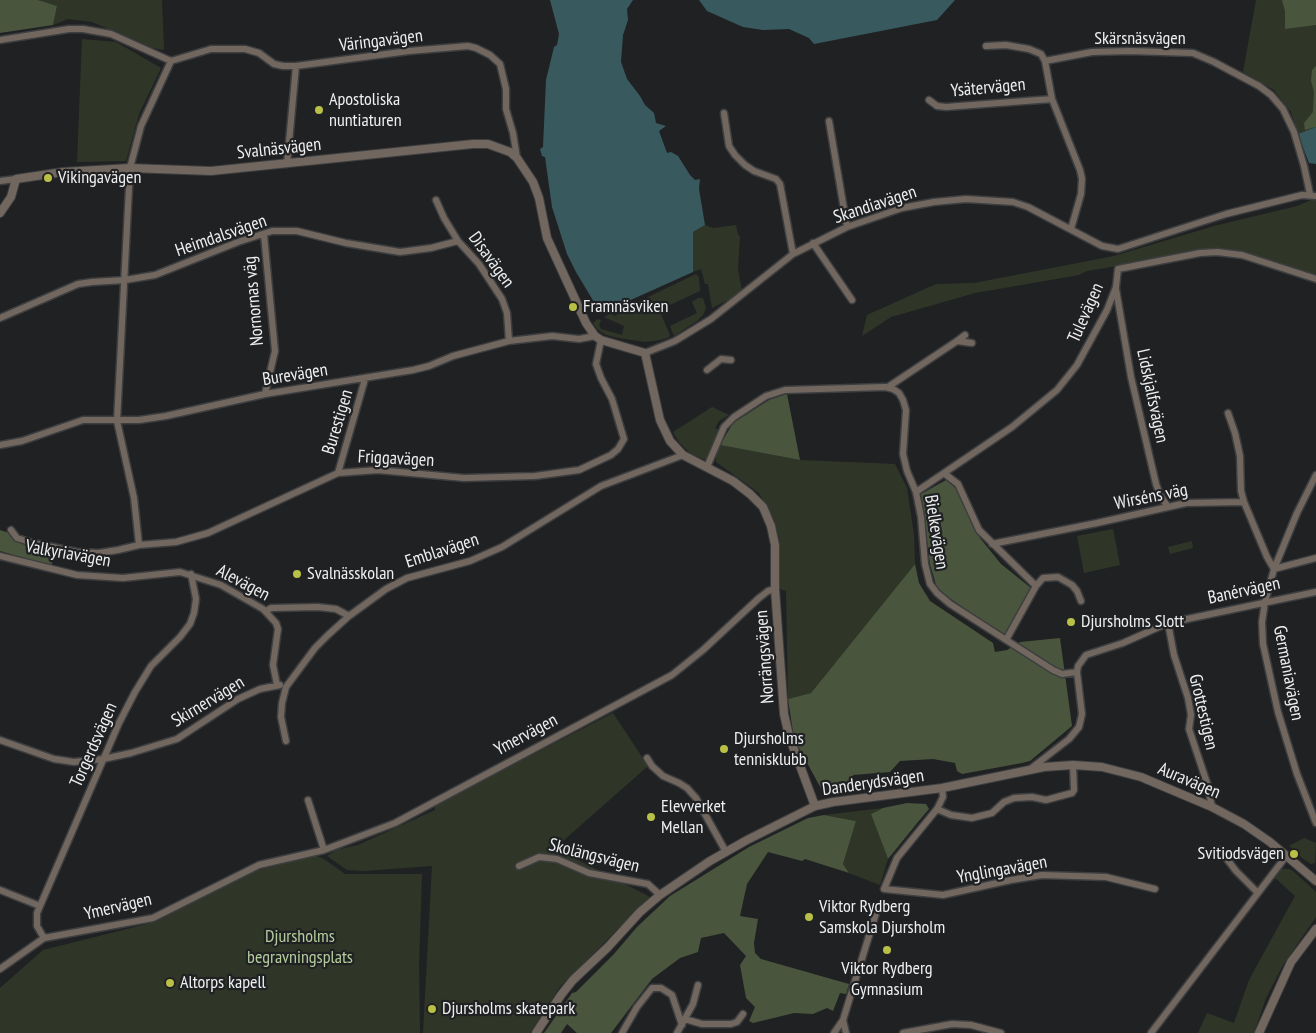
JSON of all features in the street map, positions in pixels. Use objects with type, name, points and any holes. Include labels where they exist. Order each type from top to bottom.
[{"type":"street","points":[[0,40],[69,29],[83,29],[111,34],[171,61],[142,126],[130,168],[117,420],[134,498],[139,545]]},
{"type":"street","points":[[986,46],[1006,45],[1029,49],[1041,54],[1045,61]]},
{"type":"street","name":"Väringavägen","points":[[171,61],[211,50],[245,49],[259,52],[274,64],[296,66],[410,51],[468,46],[476,48],[490,55],[500,64],[506,89],[506,110],[513,133],[517,158]]},
{"type":"street","name":"Skärsnäsvägen","points":[[1045,61],[1092,52],[1130,51],[1193,53],[1214,62],[1259,86],[1271,95],[1284,109],[1294,132],[1313,195]]},
{"type":"street","name":"Ysätervägen","points":[[1045,61],[1052,99],[1082,179],[1081,194],[1071,229]]},
{"type":"street","points":[[287,164],[296,66]]},
{"type":"street","name":"Ysätervägen","points":[[929,100],[937,106],[946,107],[1052,99]]},
{"type":"street","points":[[724,113],[728,146],[735,155],[754,171],[776,179],[780,184],[794,254]]},
{"type":"street","points":[[828,121],[847,227]]},
{"type":"street","name":"Svalnäsvägen","points":[[0,181],[73,171],[130,168],[211,170],[488,144],[500,148],[517,158],[533,182],[539,198],[547,238],[552,252],[584,320],[598,338]]},
{"type":"street","points":[[0,213],[11,197],[16,179]]},
{"type":"street","name":"Skandiavägen","points":[[645,353],[675,341],[711,319],[794,254],[813,243],[847,227],[902,208],[966,199],[1013,202],[1028,207],[1102,246],[1118,249],[1226,214],[1313,195]]},
{"type":"street","name":"Disavägen","points":[[436,200],[458,241],[479,264],[502,299],[507,313],[509,341]]},
{"type":"street","name":"Heimdalsvägen","points":[[0,318],[78,284],[155,275],[238,242],[272,231],[297,231],[400,252],[431,248],[458,241]]},
{"type":"street","name":"Nornornas väg","points":[[264,234],[275,345],[265,394]]},
{"type":"street","points":[[813,243],[852,300]]},
{"type":"street","name":"Tulevägen","points":[[916,492],[1012,427],[1057,390],[1086,351],[1108,310],[1116,287],[1118,269],[1200,253],[1217,252],[1242,255],[1316,279]]},
{"type":"street","name":"Lidskjalfsvägen","points":[[1116,287],[1131,377],[1156,484],[1160,495],[1168,507]]},
{"type":"street","points":[[707,467],[724,427],[734,416],[766,396],[785,390],[888,387],[965,335]]},
{"type":"street","name":"Burevägen","points":[[0,445],[22,441],[83,420],[140,420],[265,394],[366,379],[428,366],[454,356],[509,341],[552,336],[579,339],[598,338]]},
{"type":"street","points":[[598,338],[645,353],[658,411],[670,442],[683,455],[733,480],[763,508],[771,526],[774,545],[775,590]]},
{"type":"street","name":"Friggavägen","points":[[10,530],[17,538],[30,542],[77,552],[99,553],[139,545],[176,542],[208,533],[338,473],[378,470],[464,478],[535,476],[579,470],[608,458],[618,450],[624,438],[614,406],[596,364],[598,338]]},
{"type":"street","points":[[957,341],[972,343]]},
{"type":"street","points":[[707,370],[721,359],[731,360]]},
{"type":"street","name":"Burestigen","points":[[338,473],[366,379]]},
{"type":"street","name":"Bielkevägen","points":[[888,387],[899,393],[906,410],[903,459],[916,492],[921,517],[926,569],[930,584],[950,604],[1053,670],[1062,674],[1077,672]]},
{"type":"street","points":[[1228,413],[1240,456],[1241,491],[1244,502],[1274,569],[1316,558]]},
{"type":"street","name":"Emblavägen","points":[[286,741],[281,717],[286,687],[315,648],[349,616],[386,589],[407,578],[470,561],[502,546],[600,486],[683,455]]},
{"type":"street","points":[[945,474],[958,484],[979,530],[1036,586]]},
{"type":"street","name":"Germaniavägen","points":[[1316,475],[1297,513],[1274,569],[1262,622],[1263,644],[1278,712],[1297,774],[1316,823]]},
{"type":"street","name":"Wirséns väg","points":[[992,544],[1186,503],[1244,502]]},
{"type":"street","name":"Valkyriavägen","points":[[0,556],[59,571],[100,577],[123,578],[180,572],[191,574]]},
{"type":"street","name":"Alevägen","points":[[191,574],[221,585],[266,611],[276,623],[278,629],[273,665],[277,684]]},
{"type":"street","name":"Torgerdsvägen","points":[[44,938],[37,926],[37,913],[102,759],[140,683],[151,666],[180,637],[190,624],[196,600],[191,574]]},
{"type":"street","points":[[1006,640],[1036,586],[1043,578],[1058,577],[1072,585],[1081,601]]},
{"type":"street","name":"Norrängsvägen","points":[[775,590],[784,714],[788,736],[815,806]]},
{"type":"street","name":"Ymervägen","points":[[0,969],[44,938],[153,918],[259,865],[324,850],[395,824],[672,675],[703,650],[759,598],[768,591],[775,590]]},
{"type":"street","name":"Banérvägen","points":[[1077,672],[1078,666],[1086,655],[1123,643],[1168,623],[1316,592]]},
{"type":"street","points":[[266,611],[271,608],[318,607],[336,610],[349,616]]},
{"type":"street","name":"Grottestigen","points":[[1168,623],[1174,655],[1188,698],[1191,715],[1189,729],[1207,783],[1212,807]]},
{"type":"street","points":[[1029,770],[1069,739],[1079,727],[1082,714],[1077,672]]},
{"type":"street","points":[[277,684],[286,687]]},
{"type":"street","name":"Skirnervägen","points":[[0,740],[54,759],[74,762],[102,759],[131,753],[178,739],[238,698],[277,684]]},
{"type":"street","points":[[647,758],[652,766],[663,776],[687,788],[696,798],[726,852]]},
{"type":"street","points":[[942,788],[942,797],[937,810],[951,815],[972,818],[992,813],[1004,802],[1014,798],[1032,797],[1046,800],[1072,793],[1074,790],[1073,765]]},
{"type":"street","name":"Auravägen","points":[[1029,770],[1073,765],[1102,768],[1141,777],[1212,807],[1244,824],[1315,877]]},
{"type":"street","name":"Danderydsvägen","points":[[536,1033],[561,995],[640,912],[660,895],[726,852],[774,826],[815,806],[942,788],[1029,770]]},
{"type":"street","points":[[308,800],[324,850]]},
{"type":"street","name":"Ynglingavägen","points":[[937,810],[897,858],[884,889],[943,895],[1042,875],[1106,877],[1154,889]]},
{"type":"street","points":[[1220,850],[1236,871],[1258,892]]},
{"type":"street","points":[[1151,1033],[1287,855]]},
{"type":"street","name":"Skolängsvägen","points":[[519,866],[539,857],[557,859],[589,873],[648,884],[660,895]]},
{"type":"street","points":[[0,890],[40,906]]},
{"type":"street","points":[[834,1033],[843,1020],[877,910]]},
{"type":"street","points":[[1258,1033],[1291,962],[1316,929]]},
{"type":"street","points":[[677,1033],[692,1004],[698,985]]},
{"type":"street","points":[[622,1033],[652,988],[661,988],[672,995],[683,1022]]},
{"type":"street","points":[[683,1022],[731,1024],[737,1022],[742,1014]]},
{"type":"street","points":[[843,1020],[846,1033]]},
{"type":"street","points":[[903,1033],[952,1024],[1001,1033]]},
{"type":"green space","points":[[0,0],[38,0],[57,6],[53,25],[0,33]]},
{"type":"green space","points":[[38,0],[162,0],[164,50],[153,48],[92,22],[68,19],[53,25],[57,6]]},
{"type":"green space","points":[[1256,0],[1316,0],[1316,127],[1298,134],[1291,112],[1274,90],[1243,72]]},
{"type":"green space","points":[[1282,0],[1316,0],[1316,25],[1285,29],[1285,11]]},
{"type":"green space","points":[[82,39],[116,42],[161,68],[139,114],[126,161],[77,162]]},
{"type":"green space","points":[[1316,66],[1316,127],[1305,130],[1304,123],[1313,112],[1314,92],[1311,81],[1312,70]]},
{"type":"green space","points":[[1311,200],[1316,200],[1316,277],[1255,256],[1225,250],[1208,251],[1087,271],[1079,275],[975,293],[891,317],[862,336],[867,315],[936,284],[974,283],[1114,256],[1214,226],[1297,206]]},
{"type":"green space","points":[[705,225],[713,228],[736,225],[738,235],[740,236],[738,269],[742,291],[712,308],[708,284],[705,284],[701,269],[693,272],[693,232]]},
{"type":"green space","points":[[696,274],[699,277],[700,291],[659,310],[670,335],[669,337],[645,342],[619,338],[606,335],[597,329],[593,323],[598,319],[601,320],[599,325],[601,329],[622,335],[624,326],[604,317],[610,314],[616,316],[619,311]]},
{"type":"green space","points":[[698,298],[703,298],[706,308],[703,315],[674,336],[670,326],[697,313],[692,302]]},
{"type":"green space","points":[[787,394],[800,460],[720,445],[733,423],[769,400]]},
{"type":"green space","points":[[712,407],[729,415],[719,421],[715,428],[719,430],[706,460],[691,454],[679,442],[673,432]]},
{"type":"green space","points":[[720,445],[800,460],[895,464],[907,488],[914,535],[915,564],[811,693],[788,699],[786,591],[780,589],[779,538],[774,520],[759,493],[716,462],[716,455]]},
{"type":"green space","points":[[946,480],[959,491],[980,538],[1001,564],[1031,588],[1004,636],[941,592],[936,585],[930,564],[921,494]]},
{"type":"green space","points":[[1113,529],[1120,565],[1084,573],[1077,536]]},
{"type":"green space","points":[[0,530],[30,540],[59,545],[51,566],[0,551]]},
{"type":"green space","points":[[1192,541],[1193,548],[1170,554],[1168,547]]},
{"type":"green space","points":[[915,564],[919,583],[930,601],[993,643],[995,652],[1007,650],[1020,642],[1060,638],[1072,726],[1030,761],[962,774],[957,771],[955,763],[933,759],[900,761],[890,772],[853,775],[848,793],[823,792],[794,739],[788,699],[811,693]]},
{"type":"green space","points":[[613,713],[648,766],[555,848],[650,897],[559,988],[530,1033],[423,1033],[432,866],[363,871],[347,870],[327,856],[336,850],[358,845],[435,810],[435,805]]},
{"type":"green space","points":[[907,803],[926,804],[929,809],[888,859],[871,814],[883,808]]},
{"type":"green space","points":[[883,808],[871,814],[888,859],[880,885],[849,873],[843,864],[856,821],[824,815]]},
{"type":"green space","points":[[824,815],[856,821],[843,864],[849,873],[805,859],[802,861],[768,852],[747,884],[740,916],[758,919],[754,943],[755,953],[761,959],[849,984],[846,994],[840,993],[833,1011],[827,1008],[813,1014],[794,1013],[753,1023],[749,1021],[755,1007],[746,998],[740,965],[746,956],[724,933],[701,938],[698,952],[680,958],[652,979],[611,1033],[577,1033],[567,1024],[561,1033],[544,1033],[572,993],[576,992],[614,954],[637,927],[670,896],[749,847],[808,818]]},
{"type":"green space","points":[[1304,838],[1316,843],[1315,863],[1311,864],[1289,846]]},
{"type":"green space","name":"Djursholms begravningsplats","points":[[315,855],[345,874],[422,874],[419,965],[420,1033],[0,1033],[0,988],[43,950],[155,922],[255,871]]},
{"type":"green space","points":[[1281,869],[1293,871],[1316,892],[1316,917],[1283,965],[1266,998],[1254,1033],[1198,1033],[1207,1013],[1234,1023],[1249,980],[1295,896],[1275,878]]},
{"type":"water","points":[[550,0],[633,0],[627,9],[628,20],[623,35],[621,62],[627,79],[645,105],[654,113],[656,123],[666,126],[659,131],[667,153],[671,152],[678,156],[690,175],[695,180],[700,179],[699,189],[705,225],[693,232],[693,272],[606,311],[597,307],[567,254],[552,207],[545,157],[542,156],[540,149],[543,147],[546,80],[559,34]]},
{"type":"water","points":[[699,0],[955,0],[937,20],[814,44],[809,38],[789,29],[763,30],[743,27],[707,11]]},
{"type":"water","points":[[1316,127],[1316,164],[1309,163],[1298,134]]},
{"type":"place","name":"Apostoliska nuntiaturen","points":[[319,110]]},
{"type":"place","name":"Vikingavägen","points":[[48,178]]},
{"type":"place","name":"Framnäsviken","points":[[573,307]]},
{"type":"place","name":"Svalnässkolan","points":[[297,574]]},
{"type":"place","name":"Djursholms Slott","points":[[1071,622]]},
{"type":"place","name":"Djursholms tennisklubb","points":[[724,749]]},
{"type":"place","name":"Elevverket Mellan","points":[[651,817]]},
{"type":"place","name":"Svitiodsvägen","points":[[1294,854]]},
{"type":"place","name":"Viktor Rydberg Samskola Djursholm","points":[[809,917]]},
{"type":"place","name":"Viktor Rydberg Gymnasium","points":[[887,950]]},
{"type":"place","name":"Altorps kapell","points":[[170,983]]},
{"type":"place","name":"Djursholms skatepark","points":[[432,1009]]}]
